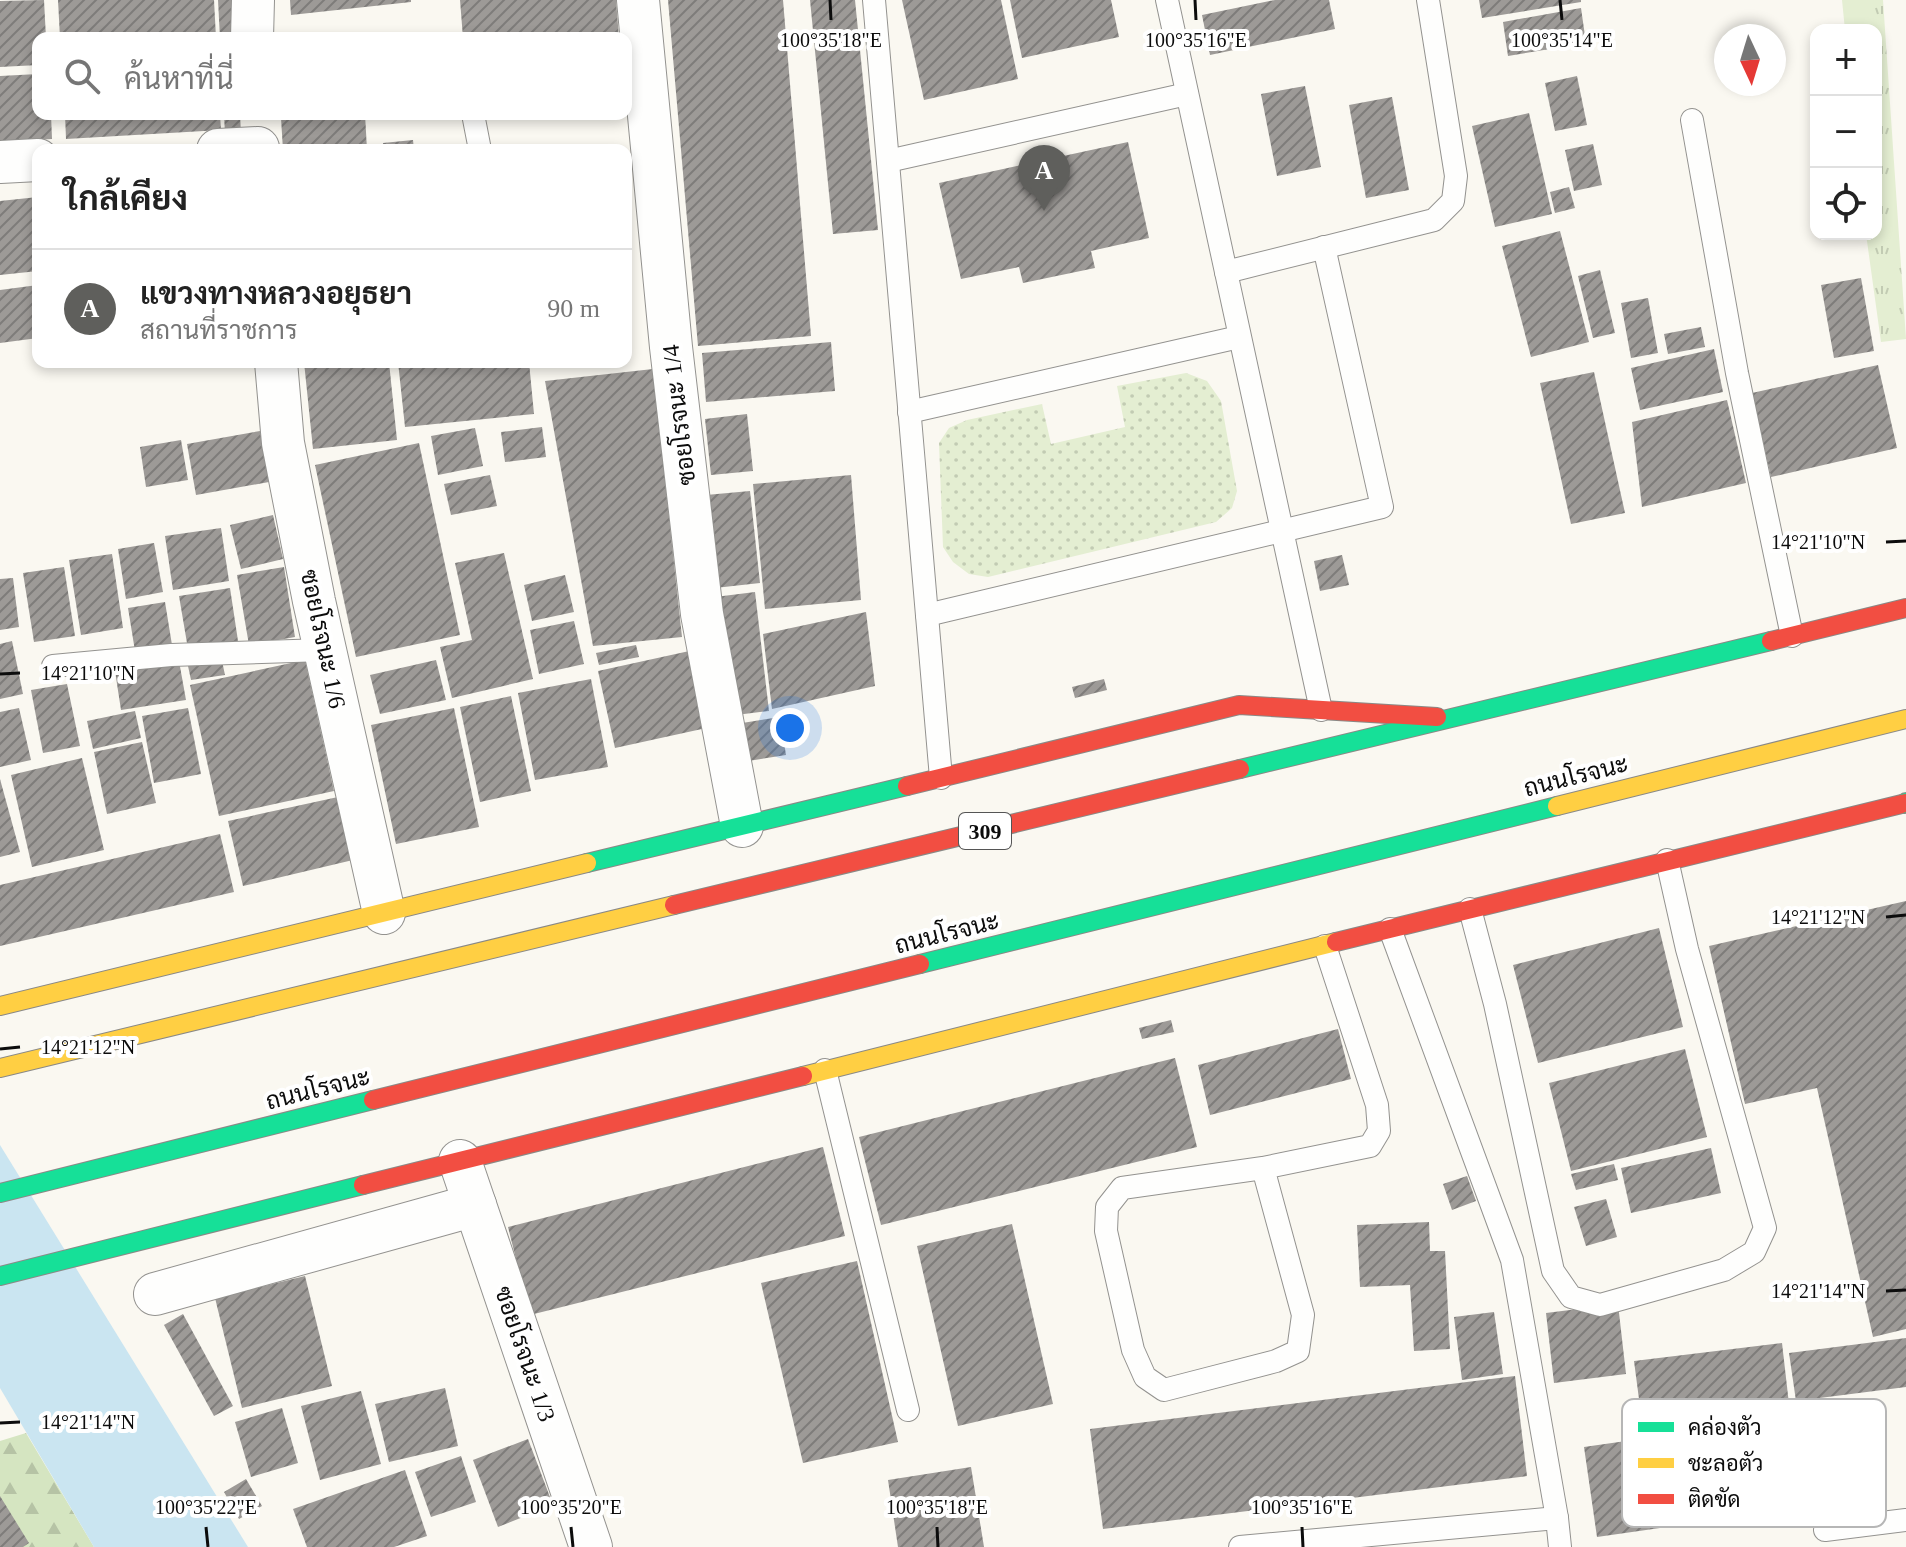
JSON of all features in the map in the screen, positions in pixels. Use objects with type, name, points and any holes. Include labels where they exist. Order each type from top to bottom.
[{"type":"main road","name":"309","points":[[0,1068],[1906,608]]},
{"type":"main road","points":[[0,1006],[1239,705],[1457,718]]},
{"type":"main road","name":"ถนนโรจนะ","points":[[0,1193],[1906,719]]},
{"type":"main road","points":[[0,1276],[1905,803]]},
{"type":"street","points":[[252,32],[253,0]]},
{"type":"street","name":"ซอยโรจนะ 1/4","points":[[638,0],[671,347],[702,614],[742,826]]},
{"type":"street","points":[[0,162],[32,160]]},
{"type":"street","name":"ซอยโรจนะ 1/6","points":[[277,368],[283,443],[325,650],[384,913]]},
{"type":"street","name":"ซอยโรจนะ 1/3","points":[[460,1161],[591,1547]]},
{"type":"street","points":[[155,1294],[475,1205]]},
{"type":"lane","points":[[874,0],[941,778]]},
{"type":"lane","points":[[1167,0],[1321,710]]},
{"type":"lane","points":[[1226,272],[1434,220],[1453,201],[1456,176],[1428,0]]},
{"type":"lane","points":[[888,161],[1187,94]]},
{"type":"lane","points":[[474,120],[479,144]]},
{"type":"lane","points":[[1692,120],[1737,373],[1792,636]]},
{"type":"lane","points":[[927,615],[1382,507],[1324,247]]},
{"type":"lane","points":[[909,412],[1239,337]]},
{"type":"lane","points":[[53,666],[171,655],[325,650]]},
{"type":"lane","points":[[1470,909],[1495,1004],[1553,1271],[1571,1297],[1600,1305],[1724,1270],[1754,1252],[1765,1228],[1687,949],[1667,860]]},
{"type":"lane","points":[[1390,929],[1512,1260],[1560,1547]]},
{"type":"lane","points":[[1263,1168],[1303,1315],[1298,1351],[1276,1361],[1164,1390],[1145,1377],[1133,1350],[1106,1231],[1107,1207],[1122,1188],[1263,1168],[1370,1146],[1379,1131],[1377,1105],[1325,946]]},
{"type":"lane","points":[[825,1070],[908,1410]]},
{"type":"lane","points":[[1240,1547],[1557,1518]]},
{"type":"lane","points":[[1886,1522],[1906,1520]]},
{"type":"lane","points":[[1825,1530],[1849,1527]]},
{"type":"green space","points":[[1842,0],[1883,0],[1906,339],[1881,342],[1867,240],[1882,240],[1882,24],[1844,24]]},
{"type":"green space","points":[[1186,373],[1207,381],[1221,401],[1237,491],[1232,508],[1216,522],[988,577],[969,574],[953,562],[943,547],[939,443],[949,428],[967,420],[1042,404],[1051,444],[1125,427],[1117,386]]},
{"type":"green space","points":[[26,1433],[94,1547],[0,1547],[0,1441]]},
{"type":"water","points":[[0,1145],[248,1547],[94,1547],[0,1388]]},
{"type":"building","points":[[44,0],[46,32],[32,32],[32,65],[0,67],[0,1]]},
{"type":"building","points":[[58,0],[214,0],[216,32],[60,32]]},
{"type":"building","points":[[218,0],[234,0],[236,32],[220,32]]},
{"type":"building","points":[[290,0],[411,0],[411,2],[291,15]]},
{"type":"building","points":[[460,0],[616,0],[619,32],[463,32]]},
{"type":"building","points":[[668,0],[783,0],[811,336],[698,346]]},
{"type":"building","points":[[810,0],[855,0],[878,230],[833,234]]},
{"type":"building","points":[[902,0],[1001,0],[1018,79],[924,100]]},
{"type":"building","points":[[1010,0],[1111,0],[1119,37],[1022,58]]},
{"type":"building","points":[[1275,0],[1329,0],[1335,29],[1210,55],[1202,15]]},
{"type":"building","points":[[1479,0],[1581,0],[1581,2],[1482,18]]},
{"type":"building","points":[[1581,8],[1586,43],[1508,56],[1503,22]]},
{"type":"building","points":[[32,74],[32,120],[51,120],[52,139],[0,142],[0,76]]},
{"type":"building","points":[[1577,76],[1587,125],[1555,131],[1545,83]]},
{"type":"building","points":[[1305,86],[1321,167],[1277,176],[1261,94]]},
{"type":"building","points":[[1392,97],[1409,190],[1366,198],[1349,105]]},
{"type":"building","points":[[1529,113],[1552,214],[1495,227],[1472,126]]},
{"type":"building","points":[[65,120],[220,120],[221,130],[66,139]]},
{"type":"building","points":[[224,120],[240,120],[241,133],[225,134]]},
{"type":"building","points":[[281,120],[365,120],[367,144],[283,144]]},
{"type":"building","points":[[413,140],[413,144],[383,144]]},
{"type":"building","points":[[1128,142],[1149,238],[1091,251],[1095,268],[1023,283],[1019,267],[961,279],[939,183]]},
{"type":"building","points":[[1593,144],[1602,185],[1574,191],[1565,150]]},
{"type":"building","points":[[1569,187],[1575,208],[1555,213],[1550,192]]},
{"type":"building","points":[[32,198],[32,272],[0,275],[0,201]]},
{"type":"building","points":[[1560,231],[1589,342],[1531,357],[1502,246]]},
{"type":"building","points":[[1600,270],[1615,333],[1593,338],[1578,276]]},
{"type":"building","points":[[1861,278],[1874,351],[1834,358],[1821,285]]},
{"type":"building","points":[[32,286],[32,339],[0,343],[0,290]]},
{"type":"building","points":[[1648,298],[1658,353],[1631,358],[1621,303]]},
{"type":"building","points":[[1701,327],[1705,347],[1668,354],[1664,334]]},
{"type":"building","points":[[831,342],[835,391],[706,402],[702,353]]},
{"type":"building","points":[[1714,349],[1723,392],[1640,410],[1631,368]]},
{"type":"building","points":[[1878,365],[1897,448],[1771,477],[1752,393]]},
{"type":"building","points":[[305,368],[390,368],[397,440],[313,449]]},
{"type":"building","points":[[399,368],[530,368],[534,414],[405,427]]},
{"type":"building","points":[[653,369],[682,637],[593,646],[545,381]]},
{"type":"building","points":[[1594,372],[1625,513],[1571,524],[1540,383]]},
{"type":"building","points":[[1727,400],[1746,483],[1642,507],[1632,422]]},
{"type":"building","points":[[747,414],[753,471],[711,475],[705,419]]},
{"type":"building","points":[[542,427],[546,457],[505,462],[501,432]]},
{"type":"building","points":[[475,428],[483,466],[438,475],[431,436]]},
{"type":"building","points":[[260,431],[269,482],[196,495],[187,444]]},
{"type":"building","points":[[181,440],[188,480],[146,487],[140,447]]},
{"type":"building","points":[[419,443],[460,635],[356,657],[315,465]]},
{"type":"building","points":[[490,475],[497,506],[451,515],[444,484]]},
{"type":"building","points":[[851,475],[861,600],[765,609],[753,484]]},
{"type":"building","points":[[750,491],[760,583],[715,588],[706,495]]},
{"type":"building","points":[[273,515],[283,559],[241,569],[230,525]]},
{"type":"building","points":[[221,528],[229,581],[173,590],[165,536]]},
{"type":"building","points":[[154,543],[163,592],[126,599],[118,549]]},
{"type":"building","points":[[504,553],[533,679],[452,698],[440,647],[472,640],[455,563]]},
{"type":"building","points":[[112,554],[123,628],[81,635],[69,560]]},
{"type":"building","points":[[1342,555],[1349,585],[1320,591],[1314,561]]},
{"type":"building","points":[[64,567],[75,636],[34,642],[23,573]]},
{"type":"building","points":[[284,567],[295,637],[249,645],[237,575]]},
{"type":"building","points":[[565,575],[574,612],[532,621],[524,585]]},
{"type":"building","points":[[13,578],[19,627],[0,630],[0,579]]},
{"type":"building","points":[[230,588],[238,641],[188,649],[179,596]]},
{"type":"building","points":[[755,592],[769,711],[728,716],[715,597]]},
{"type":"building","points":[[165,602],[172,645],[135,651],[128,608]]},
{"type":"building","points":[[866,612],[875,686],[772,709],[763,634]]},
{"type":"building","points":[[574,621],[584,664],[539,674],[530,630]]},
{"type":"building","points":[[12,641],[23,694],[0,699],[0,644]]},
{"type":"building","points":[[636,645],[639,657],[599,665],[596,653]]},
{"type":"building","points":[[694,650],[711,727],[615,748],[598,671]]},
{"type":"building","points":[[305,660],[334,791],[219,816],[190,685]]},
{"type":"building","points":[[436,660],[446,700],[380,714],[370,675]]},
{"type":"building","points":[[179,661],[186,700],[121,710],[115,671]]},
{"type":"building","points":[[222,661],[225,675],[191,680],[188,666]]},
{"type":"building","points":[[591,679],[608,767],[535,780],[518,693]]},
{"type":"building","points":[[1104,679],[1107,690],[1075,698],[1072,687]]},
{"type":"building","points":[[67,684],[80,746],[43,753],[31,690]]},
{"type":"building","points":[[511,696],[531,791],[480,802],[460,707]]},
{"type":"building","points":[[19,708],[31,760],[0,767],[0,712]]},
{"type":"building","points":[[188,708],[201,774],[154,783],[142,716]]},
{"type":"building","points":[[454,708],[479,827],[396,844],[371,725]]},
{"type":"building","points":[[135,711],[141,738],[93,749],[87,721]]},
{"type":"building","points":[[780,717],[786,755],[742,762],[736,724]]},
{"type":"building","points":[[142,742],[156,803],[107,814],[94,752]]},
{"type":"building","points":[[82,758],[104,850],[32,867],[11,775]]},
{"type":"building","points":[[0,779],[20,852],[0,857]]},
{"type":"building","points":[[338,797],[353,860],[243,886],[228,821]]},
{"type":"building","points":[[220,834],[234,892],[0,946],[0,885]]},
{"type":"building","points":[[1906,901],[1906,1329],[1873,1337],[1817,1088],[1745,1104],[1709,946]]},
{"type":"building","points":[[1659,928],[1683,1027],[1538,1063],[1513,965]]},
{"type":"building","points":[[1171,1020],[1174,1032],[1142,1039],[1139,1028]]},
{"type":"building","points":[[1338,1029],[1351,1079],[1210,1115],[1198,1065]]},
{"type":"building","points":[[1685,1049],[1707,1137],[1571,1171],[1549,1083]]},
{"type":"building","points":[[1175,1058],[1197,1147],[881,1225],[859,1137]]},
{"type":"building","points":[[823,1147],[845,1236],[530,1315],[508,1227]]},
{"type":"building","points":[[1711,1148],[1721,1193],[1631,1213],[1621,1168]]},
{"type":"building","points":[[1614,1164],[1618,1180],[1576,1190],[1571,1174]]},
{"type":"building","points":[[1467,1176],[1476,1201],[1452,1210],[1443,1184]]},
{"type":"building","points":[[1606,1199],[1617,1237],[1586,1246],[1574,1207]]},
{"type":"building","points":[[1429,1222],[1430,1251],[1445,1251],[1450,1349],[1414,1351],[1410,1285],[1360,1287],[1357,1225]]},
{"type":"building","points":[[1012,1224],[1053,1404],[958,1426],[917,1246]]},
{"type":"building","points":[[857,1261],[898,1442],[803,1463],[761,1283]]},
{"type":"building","points":[[305,1276],[332,1386],[242,1408],[215,1298]]},
{"type":"building","points":[[1618,1304],[1626,1374],[1554,1383],[1546,1313]]},
{"type":"building","points":[[1494,1312],[1503,1374],[1462,1380],[1454,1317]]},
{"type":"building","points":[[183,1314],[233,1406],[214,1416],[164,1325]]},
{"type":"building","points":[[1906,1338],[1906,1387],[1796,1399],[1789,1353]]},
{"type":"building","points":[[1782,1343],[1788,1399],[1639,1399],[1634,1361]]},
{"type":"building","points":[[1515,1376],[1527,1476],[1103,1529],[1090,1429]]},
{"type":"building","points":[[445,1388],[458,1446],[389,1462],[375,1404]]},
{"type":"building","points":[[361,1391],[381,1464],[320,1480],[301,1406]]},
{"type":"building","points":[[282,1408],[298,1463],[251,1477],[235,1422]]},
{"type":"building","points":[[528,1439],[553,1505],[498,1527],[473,1460]]},
{"type":"building","points":[[1622,1442],[1622,1527],[1667,1527],[1597,1537],[1584,1447]]},
{"type":"building","points":[[461,1456],[476,1502],[431,1517],[415,1472]]},
{"type":"building","points":[[971,1467],[984,1547],[898,1547],[888,1480]]},
{"type":"building","points":[[405,1470],[427,1536],[394,1547],[307,1547],[293,1509]]},
{"type":"building","points":[[246,1479],[262,1506],[239,1519],[224,1492]]},
{"type":"building","points":[[0,1496],[29,1543],[23,1547],[0,1547]]},
{"type":"traffic: fast","points":[[1240,769],[1771,641]]},
{"type":"traffic: fast","points":[[587,863],[907,786]]},
{"type":"traffic: fast","points":[[920,964],[1557,806]]},
{"type":"traffic: fast","points":[[0,1193],[373,1100]]},
{"type":"traffic: fast","points":[[0,1276],[363,1185]]},
{"type":"traffic: slow","points":[[1557,806],[1906,719]]},
{"type":"traffic: slow","points":[[0,1006],[587,863]]},
{"type":"traffic: slow","points":[[0,1068],[674,905]]},
{"type":"traffic: slow","points":[[803,1076],[1336,942]]},
{"type":"traffic: jam","points":[[1771,641],[1906,608]]},
{"type":"traffic: jam","points":[[907,786],[1239,705],[1437,717]]},
{"type":"traffic: jam","points":[[674,905],[1240,769]]},
{"type":"traffic: jam","points":[[1336,942],[1906,803]]},
{"type":"traffic: jam","points":[[373,1100],[920,964]]},
{"type":"traffic: jam","points":[[363,1185],[803,1076]]},
{"type":"place","name":"แขวงทางหลวงอยุธยา","points":[[1044,211]]}]
